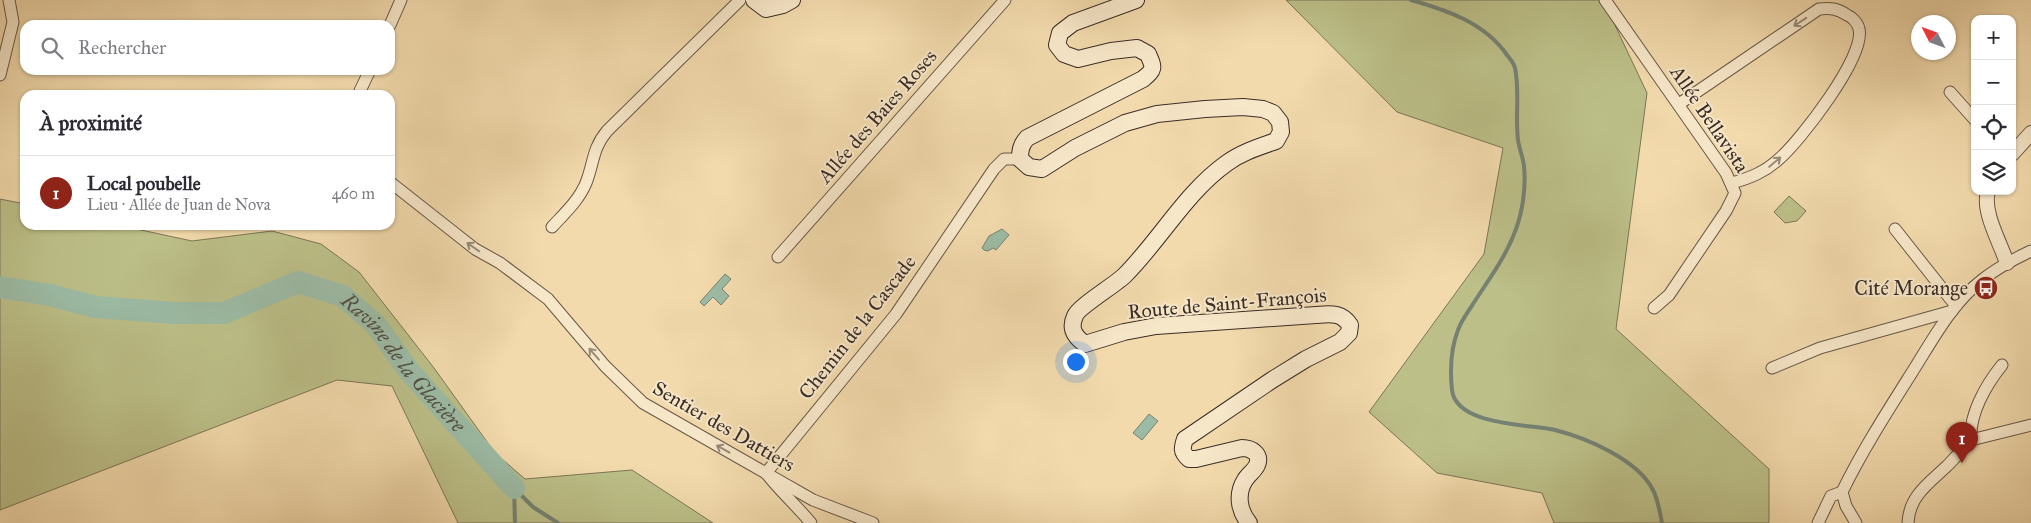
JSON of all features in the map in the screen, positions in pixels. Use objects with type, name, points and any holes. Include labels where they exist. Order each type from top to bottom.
[{"type":"main road","points":[[754,0],[766,9],[783,5],[792,0]]},
{"type":"main road","points":[[1020,159],[1020,150],[1027,138],[1143,79],[1151,72],[1153,66],[1148,54],[1137,48],[1112,51],[1078,59],[1064,54],[1057,45],[1060,32],[1074,23],[1136,0]]},
{"type":"main road","name":"Route de Saint-François","points":[[1020,159],[1029,167],[1042,169],[1075,148],[1125,124],[1157,114],[1242,107],[1264,109],[1273,113],[1280,122],[1281,132],[1276,141],[1251,150],[1227,163],[1198,190],[1124,275],[1076,313],[1071,325],[1075,337],[1085,344],[1124,332],[1156,326],[1336,314],[1344,317],[1350,325],[1349,333],[1340,342],[1306,359],[1272,380],[1185,439],[1182,448],[1184,455],[1189,459],[1242,448],[1250,448],[1255,452],[1258,457],[1257,464],[1244,481],[1240,494],[1242,514],[1250,523]]},
{"type":"street","points":[[0,75],[13,22],[9,0]]},
{"type":"street","points":[[392,20],[401,0]]},
{"type":"street","points":[[552,227],[577,200],[587,181],[595,150],[606,132],[740,0]]},
{"type":"street","name":"Allée des Baies Roses","points":[[778,257],[1005,0]]},
{"type":"street","name":"Allée Bellavista","points":[[1604,0],[1679,104],[1732,183],[1735,194],[1726,211],[1669,295],[1654,308]]},
{"type":"street","points":[[1679,104],[1819,10],[1829,8],[1839,10],[1852,18],[1859,28],[1860,37],[1853,57],[1810,125],[1772,165],[1752,177],[1732,183]]},
{"type":"street","points":[[360,90],[368,75]]},
{"type":"street","points":[[1950,92],[1971,116]]},
{"type":"street","points":[[2016,150],[2031,133]]},
{"type":"street","name":"Chemin de la Cascade","points":[[766,473],[896,314],[994,168],[1004,160],[1020,159]]},
{"type":"street","name":"Sentier des Dattiers","points":[[395,186],[475,249],[500,263],[548,299],[605,366],[643,403],[813,500],[873,523]]},
{"type":"street","points":[[1988,195],[1987,206],[1990,219],[2006,263]]},
{"type":"street","points":[[1895,229],[1954,308]]},
{"type":"street","points":[[1818,523],[1831,496],[1842,492],[1885,416],[1954,308],[1981,281],[2006,263],[2031,251]]},
{"type":"street","points":[[1772,368],[1820,348],[1954,308]]},
{"type":"street","points":[[1971,440],[1971,426],[1985,389],[2002,365]]},
{"type":"street","points":[[1908,523],[1909,511],[1919,492],[1971,440],[2031,426]]},
{"type":"street","points":[[766,473],[780,491],[799,508],[810,523]]},
{"type":"street","points":[[1842,492],[1846,506],[1856,523]]},
{"type":"green space","points":[[1286,0],[1603,0],[1647,93],[1616,329],[1769,469],[1769,523],[1554,523],[1542,493],[1437,473],[1369,412],[1484,254],[1503,148],[1397,112]]},
{"type":"green space","points":[[1789,196],[1806,211],[1797,221],[1785,223],[1774,212]]},
{"type":"green space","points":[[0,199],[20,203],[20,230],[141,230],[192,241],[272,231],[321,244],[359,272],[434,368],[495,453],[525,479],[632,470],[713,523],[458,523],[392,386],[337,380],[0,510]]},
{"type":"shaded area","points":[[1002,229],[1009,235],[996,250],[993,248],[988,251],[984,250],[982,248],[989,236]]},
{"type":"shaded area","points":[[725,274],[731,279],[722,289],[729,296],[721,305],[713,297],[704,306],[700,302]]},
{"type":"shaded area","points":[[1149,414],[1158,421],[1142,440],[1133,433]]},
{"type":"waterway","points":[[1411,0],[1451,13],[1488,34],[1512,61],[1516,77],[1517,131],[1525,174],[1522,206],[1516,229],[1507,249],[1459,327],[1452,352],[1451,375],[1452,390],[1457,402],[1466,411],[1480,417],[1555,430],[1596,445],[1624,460],[1646,479],[1653,490],[1659,506],[1662,523]]},
{"type":"waterway","name":"Ravine de la Glacière","points":[[0,287],[50,295],[95,307],[175,313],[224,313],[298,282],[343,296],[376,325],[409,371],[514,488]]},
{"type":"waterway","points":[[514,488],[533,507],[558,523]]},
{"type":"waterway","name":"Ravine de la Glacière","points":[[514,488],[515,523]]},
{"type":"place","name":"Cité Morange","points":[[1986,288]]},
{"type":"place","name":"Local poubelle","points":[[1962,463]]}]
